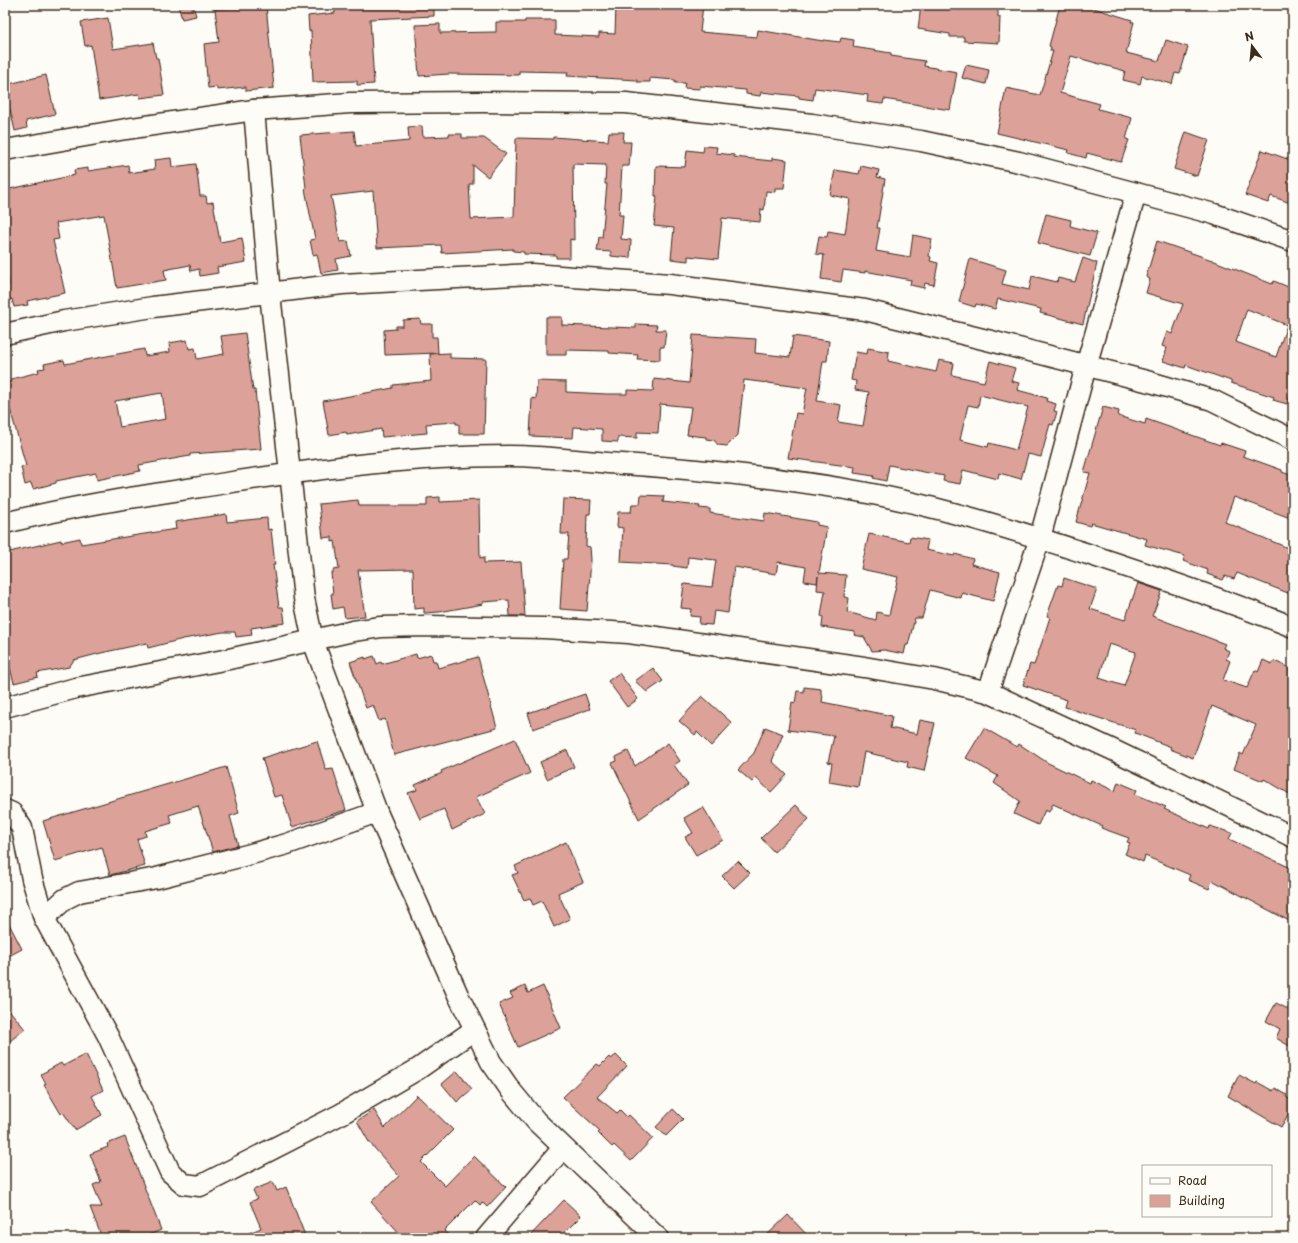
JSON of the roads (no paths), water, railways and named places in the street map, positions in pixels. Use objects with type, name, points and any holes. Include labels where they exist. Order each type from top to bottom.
[{"type":"street","points":[[5,150],[126,129],[254,110],[350,103],[626,103],[812,124],[921,141],[1019,162],[1136,193],[1214,214],[1293,241]]},
{"type":"street","points":[[254,110],[270,294],[304,598],[313,641],[377,812],[474,1030],[491,1062],[512,1092],[536,1121],[658,1238]]},
{"type":"street","points":[[988,692],[1040,538],[1086,366],[1136,193]]},
{"type":"street","points":[[5,334],[64,321],[146,308],[342,284],[532,274],[670,284],[866,310],[1212,400],[1293,440]]},
{"type":"street","points":[[5,523],[132,497],[291,473],[417,459],[511,456],[644,465],[731,474],[846,489],[938,509],[1040,538],[1178,584],[1293,627]]},
{"type":"street","points":[[5,708],[76,688],[367,629],[428,626],[544,628],[629,633],[864,667],[934,679],[988,692],[1111,749],[1293,837]]},
{"type":"street","points":[[5,810],[12,813],[22,828],[32,878],[44,918],[108,1036],[170,1172],[184,1184],[200,1186],[341,1114],[418,1069],[474,1030]]},
{"type":"street","points":[[44,918],[65,898],[79,892],[157,878],[252,854],[377,812]]},
{"type":"street","points":[[486,1238],[564,1148]]}]
